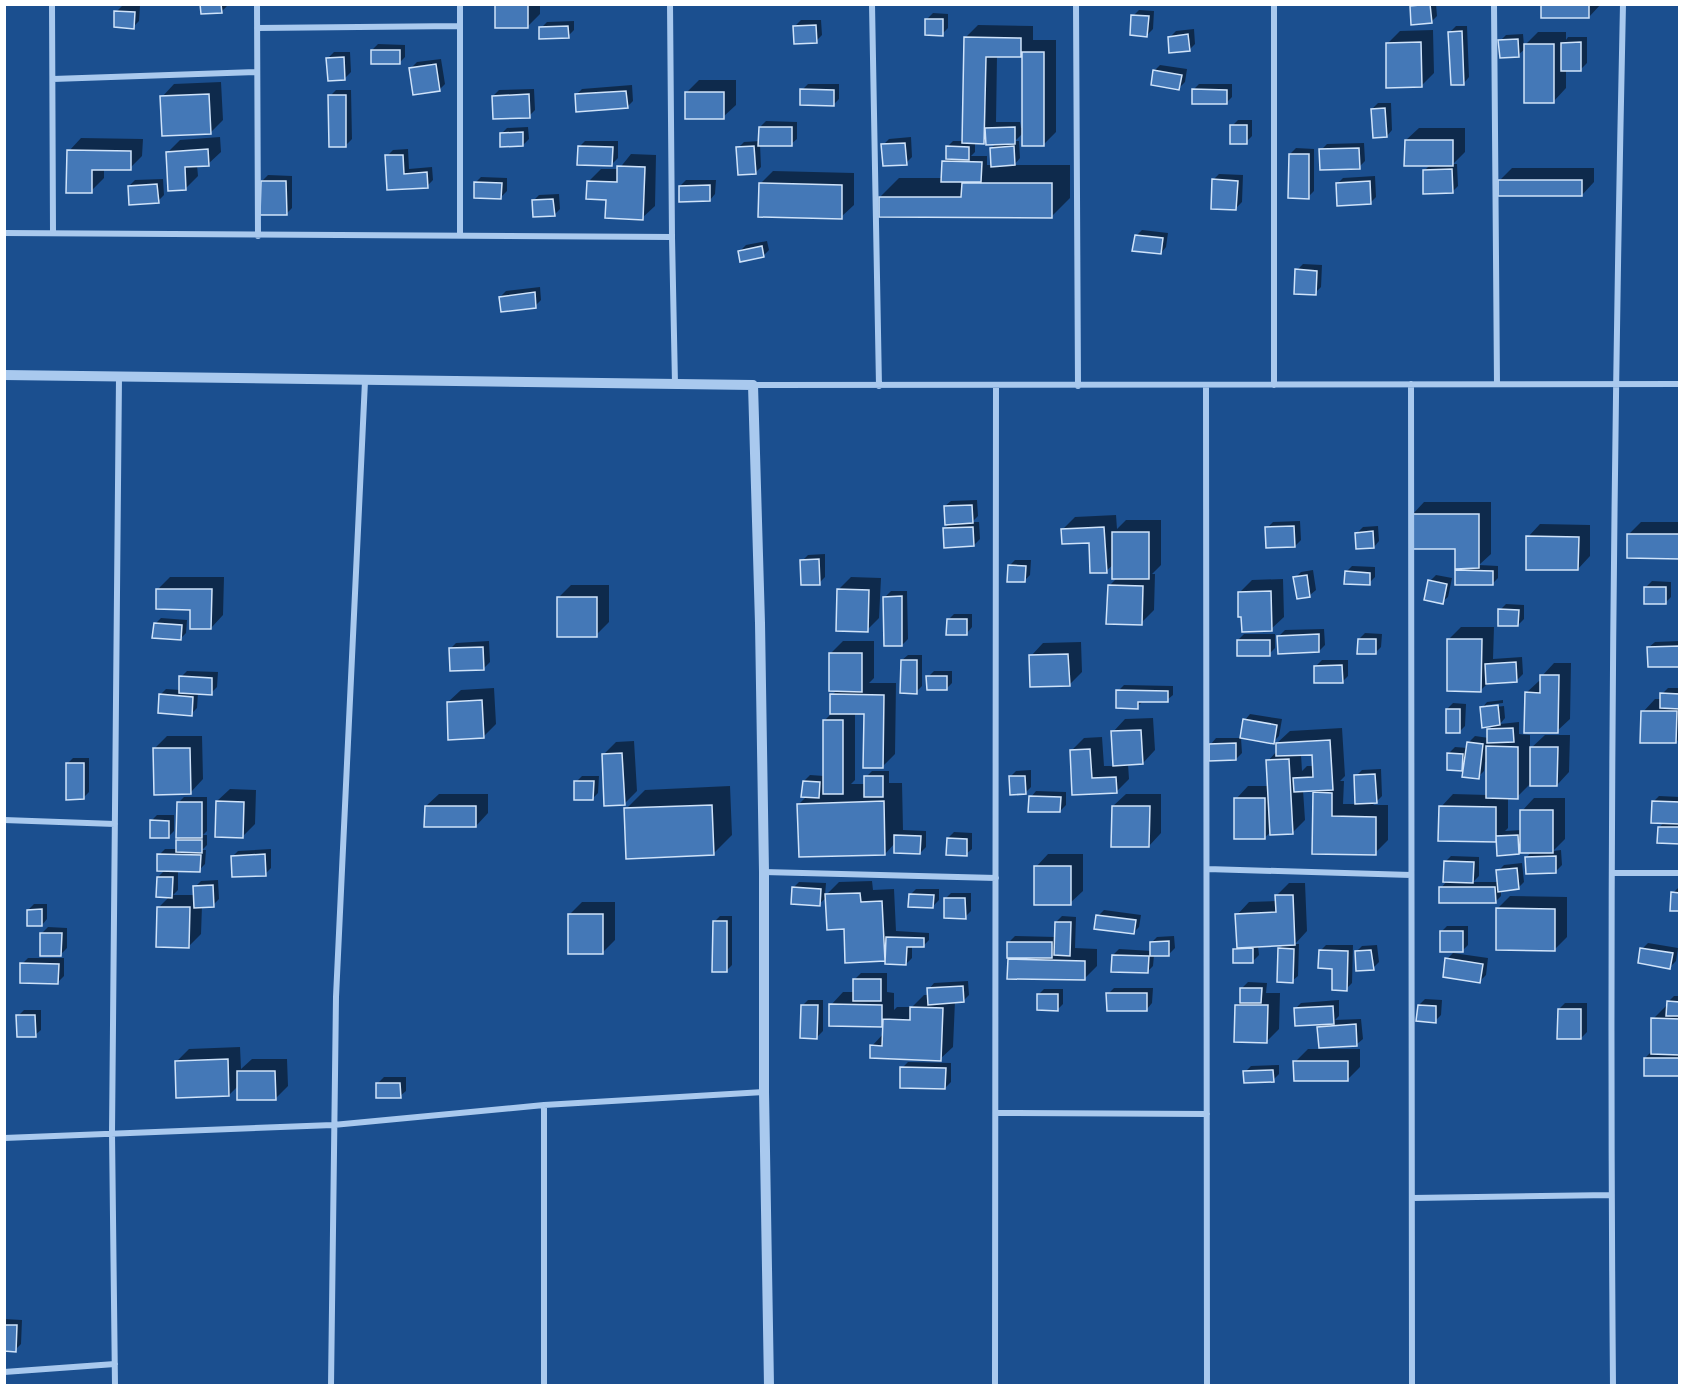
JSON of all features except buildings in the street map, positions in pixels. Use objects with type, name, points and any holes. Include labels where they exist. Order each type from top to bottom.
[{"type":"street","points":[[52,4],[53,233]]},
{"type":"street","points":[[257,4],[258,236]]},
{"type":"street","points":[[460,4],[460,235]]},
{"type":"street","points":[[670,4],[675,384]]},
{"type":"street","points":[[872,4],[879,386]]},
{"type":"street","points":[[1076,4],[1078,386]]},
{"type":"street","points":[[1274,4],[1274,385]]},
{"type":"street","points":[[1494,4],[1497,384]]},
{"type":"street","points":[[1612,1386],[1615,384],[1623,4]]},
{"type":"street","points":[[257,28],[460,26]]},
{"type":"street","points":[[52,79],[257,72]]},
{"type":"street","points":[[4,234],[672,237]]},
{"type":"street","points":[[4,375],[753,386],[1680,384]]},
{"type":"street","points":[[115,1386],[112,1133],[119,377]]},
{"type":"street","points":[[331,1386],[336,986],[365,381]]},
{"type":"street","points":[[1411,384],[1412,1386]]},
{"type":"street","points":[[1206,385],[1207,1386]]},
{"type":"street","points":[[753,386],[764,872],[764,1092],[769,1386]]},
{"type":"street","points":[[995,1386],[998,1113],[996,386]]},
{"type":"street","points":[[4,820],[115,824]]},
{"type":"street","points":[[1207,869],[1412,875]]},
{"type":"street","points":[[764,872],[996,878]]},
{"type":"street","points":[[1613,873],[1680,873]]},
{"type":"street","points":[[4,1138],[333,1125],[544,1105],[764,1092]]},
{"type":"street","points":[[544,1105],[544,1386]]},
{"type":"street","points":[[998,1113],[1207,1114]]},
{"type":"street","points":[[1412,1198],[1611,1195]]},
{"type":"street","points":[[4,1372],[115,1364]]}]
